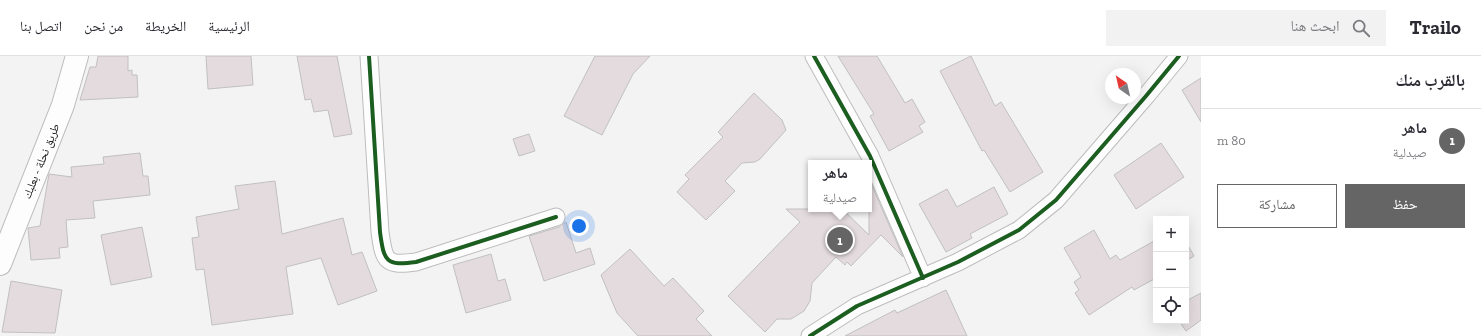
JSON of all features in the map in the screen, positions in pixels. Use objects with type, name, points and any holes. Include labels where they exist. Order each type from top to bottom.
[{"type":"street","name":"طريق نحلة - بعلبك","points":[[0,264],[63,105],[77,56]]},
{"type":"street","points":[[369,56],[380,232],[382,248],[385,255],[392,262],[397,264],[416,262],[556,218]]},
{"type":"street","points":[[814,56],[872,160]]},
{"type":"street","points":[[810,336],[857,306],[958,262],[1019,230],[1056,200],[1146,96],[1178,56]]},
{"type":"street","points":[[872,161],[923,278]]},
{"type":"building","points":[[98,56],[128,56],[128,71],[132,70],[132,75],[137,75],[138,97],[80,100],[90,67],[96,67]]},
{"type":"building","points":[[206,56],[251,56],[253,85],[208,89]]},
{"type":"building","points":[[297,56],[337,56],[352,134],[334,137],[328,110],[314,112],[311,99],[305,100]]},
{"type":"building","points":[[595,56],[650,56],[633,74],[602,135],[564,116]]},
{"type":"building","points":[[838,56],[877,56],[905,103],[912,99],[925,122],[919,126],[923,132],[889,151],[870,116],[874,114]]},
{"type":"building","points":[[971,56],[995,106],[1001,102],[1043,172],[1010,192],[984,150],[982,151],[940,71]]},
{"type":"building","points":[[1201,78],[1201,122],[1182,90]]},
{"type":"building","points":[[754,93],[782,120],[786,130],[760,159],[755,162],[742,163],[725,181],[735,191],[706,220],[677,192],[689,179],[685,175],[723,137],[718,132]]},
{"type":"building","points":[[529,134],[535,151],[519,156],[513,139]]},
{"type":"building","points":[[1161,143],[1184,177],[1136,209],[1114,175]]},
{"type":"building","points":[[140,153],[143,176],[148,176],[150,195],[93,201],[95,218],[66,220],[68,247],[59,248],[60,258],[31,260],[28,228],[40,226],[49,174],[72,177],[71,167],[104,164],[103,157]]},
{"type":"building","points":[[275,181],[282,234],[343,218],[352,255],[362,252],[377,291],[338,305],[321,258],[286,267],[293,314],[212,325],[204,269],[196,270],[192,238],[199,237],[196,217],[239,209],[235,186]]},
{"type":"building","points":[[872,186],[903,257],[881,235],[851,266],[847,262],[845,265],[836,257],[812,283],[810,301],[804,311],[791,319],[777,319],[765,332],[728,296],[800,222],[786,209],[808,209],[808,212],[845,212],[869,235],[869,212],[872,212]]},
{"type":"building","points":[[994,187],[1008,214],[970,234],[972,238],[946,252],[919,204],[947,189],[957,207]]},
{"type":"building","points":[[566,222],[576,253],[590,248],[595,264],[544,281],[529,236],[559,227]]},
{"type":"building","points":[[142,227],[152,277],[111,285],[101,235]]},
{"type":"building","points":[[1094,230],[1110,259],[1116,255],[1120,260],[1153,242],[1153,280],[1134,290],[1132,287],[1089,315],[1075,293],[1079,290],[1074,282],[1081,277],[1064,248]]},
{"type":"building","points":[[1189,247],[1194,256],[1189,259]]},
{"type":"building","points":[[630,249],[664,286],[673,278],[704,311],[696,319],[712,336],[638,336],[617,313],[601,275]]},
{"type":"building","points":[[491,254],[498,281],[505,279],[511,300],[466,313],[453,265]]},
{"type":"building","points":[[11,281],[62,290],[55,333],[2,332]]},
{"type":"building","points":[[946,290],[967,336],[845,336],[895,310],[897,313]]},
{"type":"building","points":[[1201,293],[1201,320],[1186,331],[1181,324],[1189,324],[1189,299]]},
{"type":"cycle path","points":[[369,56],[380,232],[383,250],[388,260],[398,263],[416,262],[556,217]]},
{"type":"cycle path","points":[[814,56],[872,160]]},
{"type":"cycle path","points":[[810,336],[857,306],[958,262],[1019,230],[1056,200],[1179,56]]},
{"type":"cycle path","points":[[872,161],[923,278]]},
{"type":"place","name":"ماهر","points":[[840,240]]}]
